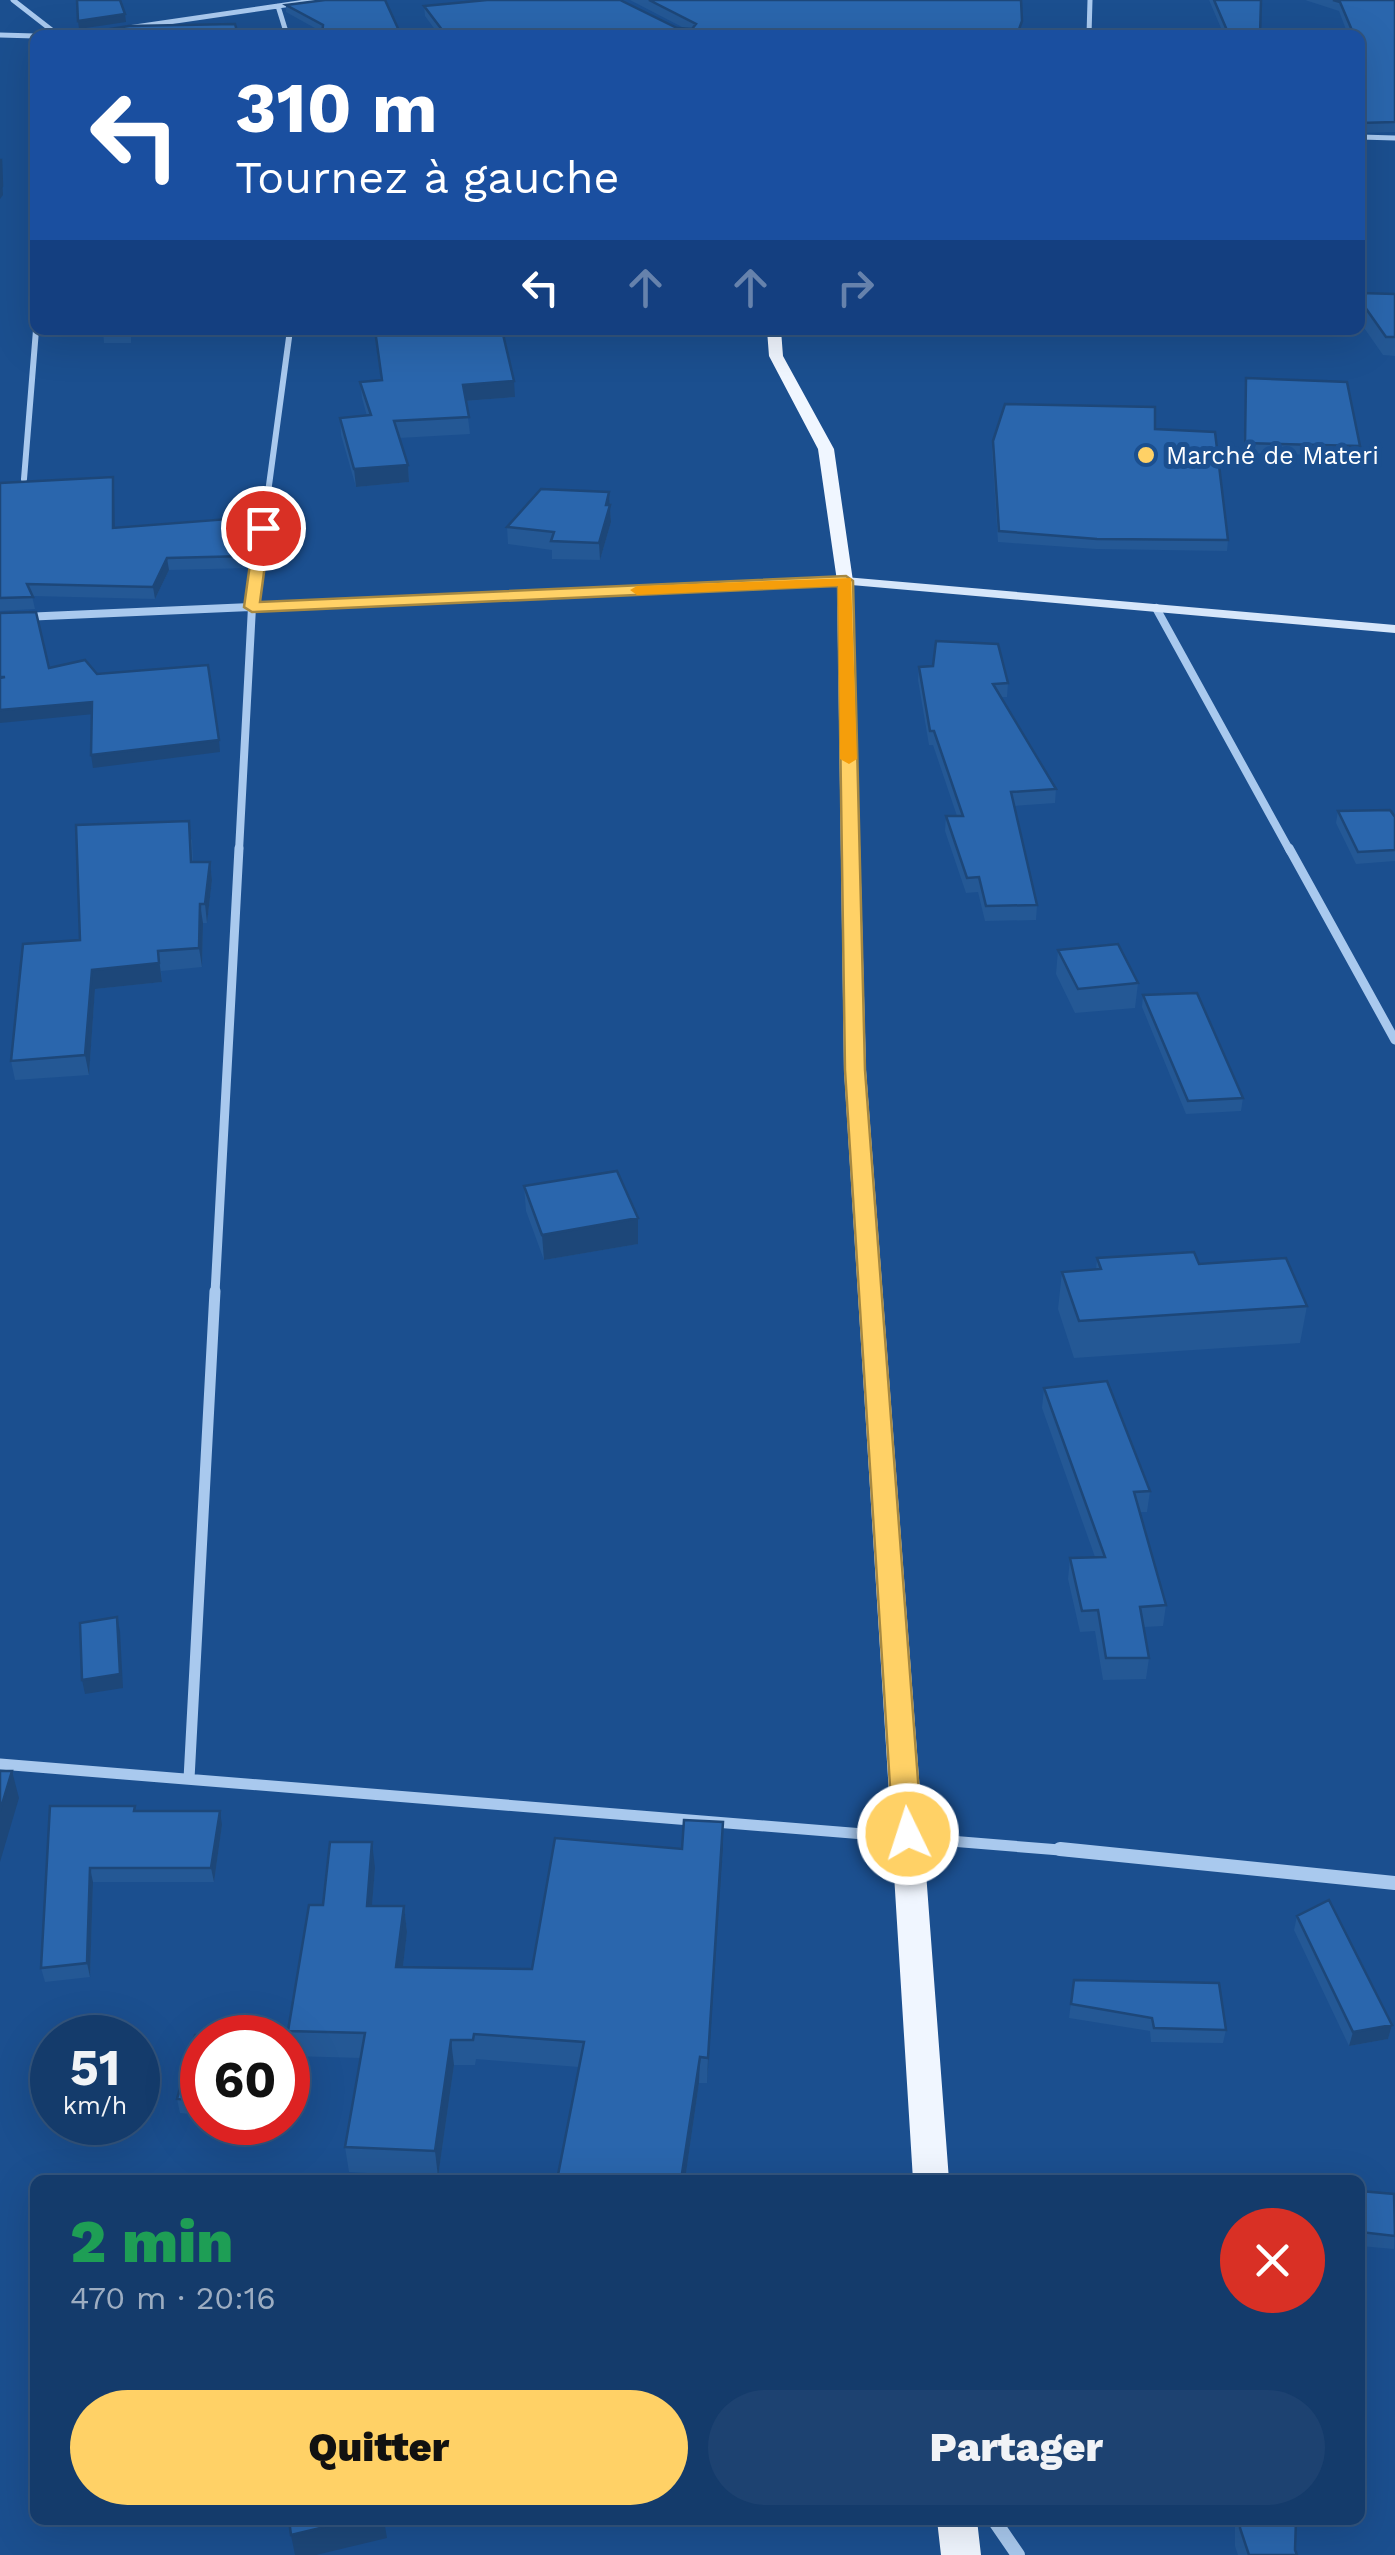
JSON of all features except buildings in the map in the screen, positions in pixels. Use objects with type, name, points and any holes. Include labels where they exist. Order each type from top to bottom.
[{"type":"main road","points":[[774,335],[776,356],[826,449],[846,581],[855,1070],[932,2175]]},
{"type":"main road","points":[[846,581],[1395,629]]},
{"type":"main road","points":[[958,2525],[961,2555]]},
{"type":"street","points":[[13,0],[52,30]]},
{"type":"street","points":[[114,30],[318,0]]},
{"type":"street","points":[[1089,30],[1090,0]]},
{"type":"street","points":[[278,6],[285,30]]},
{"type":"street","points":[[0,35],[30,36]]},
{"type":"street","points":[[1365,137],[1395,138]]},
{"type":"street","points":[[24,479],[36,335]]},
{"type":"street","points":[[189,1778],[252,607],[289,335]]},
{"type":"street","points":[[0,618],[846,581]]},
{"type":"street","points":[[1156,608],[1395,1040]]},
{"type":"street","points":[[0,1764],[908,1834],[1395,1883]]},
{"type":"street","points":[[997,2525],[1018,2555]]},
{"type":"slow traffic","points":[[637,590],[846,581],[849,759]]},
{"type":"place","name":"Marché de Materi","points":[[1146,455]]},
{"type":"route","points":[[263,528],[252,607],[846,581],[855,1070],[908,1834]]}]
